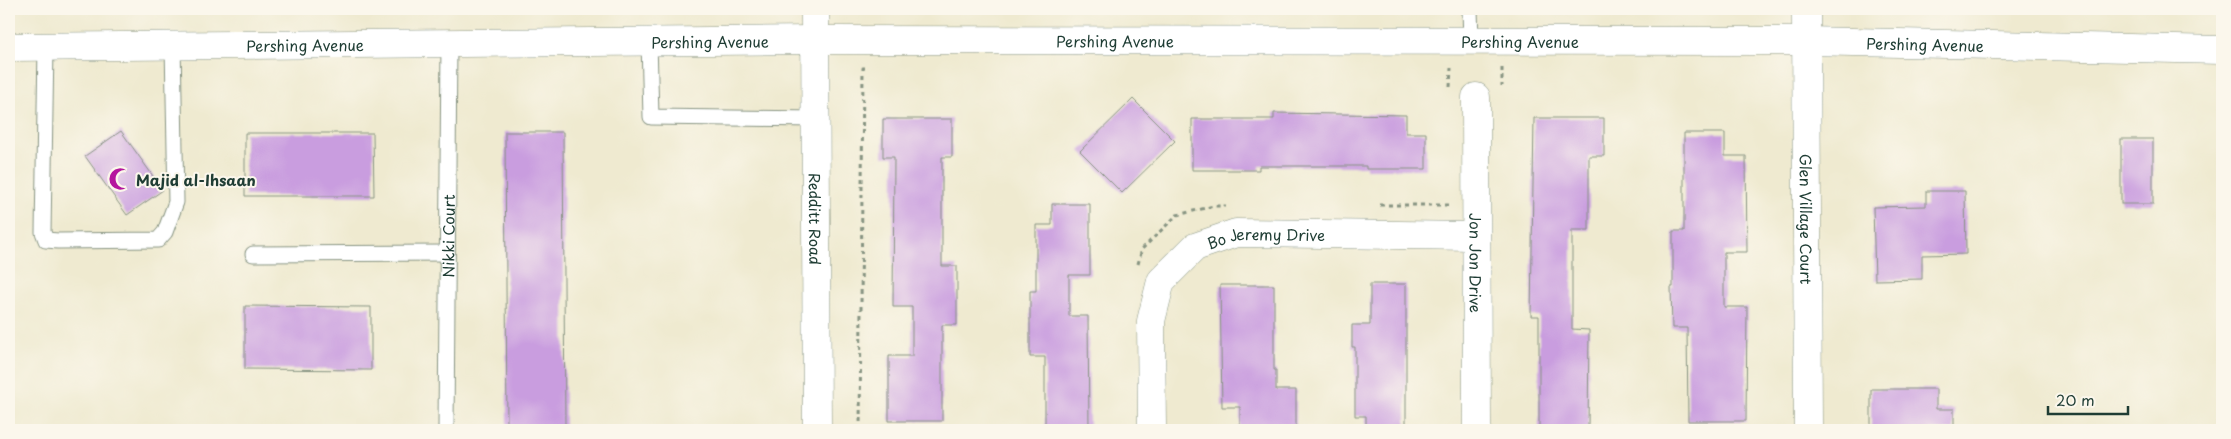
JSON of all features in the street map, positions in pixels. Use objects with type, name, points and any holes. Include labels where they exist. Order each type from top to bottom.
[{"type":"street","name":"Redditt Road","points":[[815,9],[817,430]]},
{"type":"street","name":"Glen Village Court","points":[[1806,9],[1808,430]]},
{"type":"street","name":"Pershing Avenue","points":[[9,47],[815,40],[1806,41],[2222,50]]},
{"type":"street","name":"Jon Jon Drive","points":[[1476,97],[1477,430]]},
{"type":"street","name":"Bo Jeremy Drive","points":[[1152,430],[1151,321],[1161,281],[1195,247],[1236,233],[1476,236]]},
{"type":"lane","points":[[1470,9],[1471,42]]},
{"type":"lane","name":"Nikki Court","points":[[446,430],[449,42]]},
{"type":"lane","points":[[649,42],[651,117],[816,118]]},
{"type":"lane","points":[[46,47],[43,232],[46,240],[158,240],[165,232],[176,202],[173,45]]},
{"type":"lane","points":[[253,254],[447,252]]},
{"type":"path","points":[[860,430],[863,68],[873,68]]},
{"type":"path","points":[[1450,68],[1459,68]]},
{"type":"path","points":[[1494,68],[1502,68]]},
{"type":"building","points":[[1133,99],[1175,141],[1122,193],[1080,151]]},
{"type":"building","points":[[1274,113],[1406,115],[1406,133],[1426,133],[1426,169],[1366,169],[1366,166],[1259,166],[1259,170],[1192,170],[1192,119],[1274,119]]},
{"type":"building","points":[[1534,118],[1604,118],[1604,156],[1589,156],[1589,230],[1572,230],[1572,329],[1589,330],[1588,430],[1539,430],[1539,316],[1531,316]]},
{"type":"building","points":[[883,119],[952,119],[952,157],[942,157],[942,266],[957,266],[957,325],[942,325],[942,421],[889,421],[889,356],[912,356],[912,307],[893,307],[894,157],[883,157]]},
{"type":"building","points":[[121,131],[163,190],[127,215],[85,156]]},
{"type":"building","points":[[505,132],[563,132],[565,427],[507,428]]},
{"type":"building","points":[[245,133],[373,133],[374,196],[245,196]]},
{"type":"building","points":[[1684,133],[1725,133],[1725,156],[1746,156],[1747,252],[1724,252],[1724,307],[1747,307],[1746,421],[1688,421],[1687,328],[1672,328],[1671,287],[1673,287],[1673,231],[1684,231]]},
{"type":"building","points":[[2121,139],[2153,139],[2153,204],[2121,204]]},
{"type":"building","points":[[1926,191],[1965,191],[1966,254],[1922,255],[1922,279],[1875,280],[1873,207],[1926,206]]},
{"type":"building","points":[[1052,204],[1090,204],[1090,275],[1069,275],[1069,316],[1088,316],[1089,430],[1045,430],[1045,357],[1030,357],[1030,291],[1036,291],[1036,225],[1052,225]]},
{"type":"building","points":[[1370,284],[1406,284],[1406,430],[1366,430],[1366,416],[1355,416],[1355,347],[1352,347],[1352,325],[1370,325]]},
{"type":"building","points":[[1220,285],[1274,285],[1274,370],[1276,370],[1276,390],[1296,390],[1296,430],[1240,430],[1240,407],[1222,407]]},
{"type":"building","points":[[245,306],[371,307],[371,370],[245,369]]},
{"type":"building","points":[[1871,389],[1936,389],[1936,409],[1954,409],[1954,430],[1871,430]]},
{"type":"place","name":"Majid al-Ihsaan","points":[[120,179]]}]
